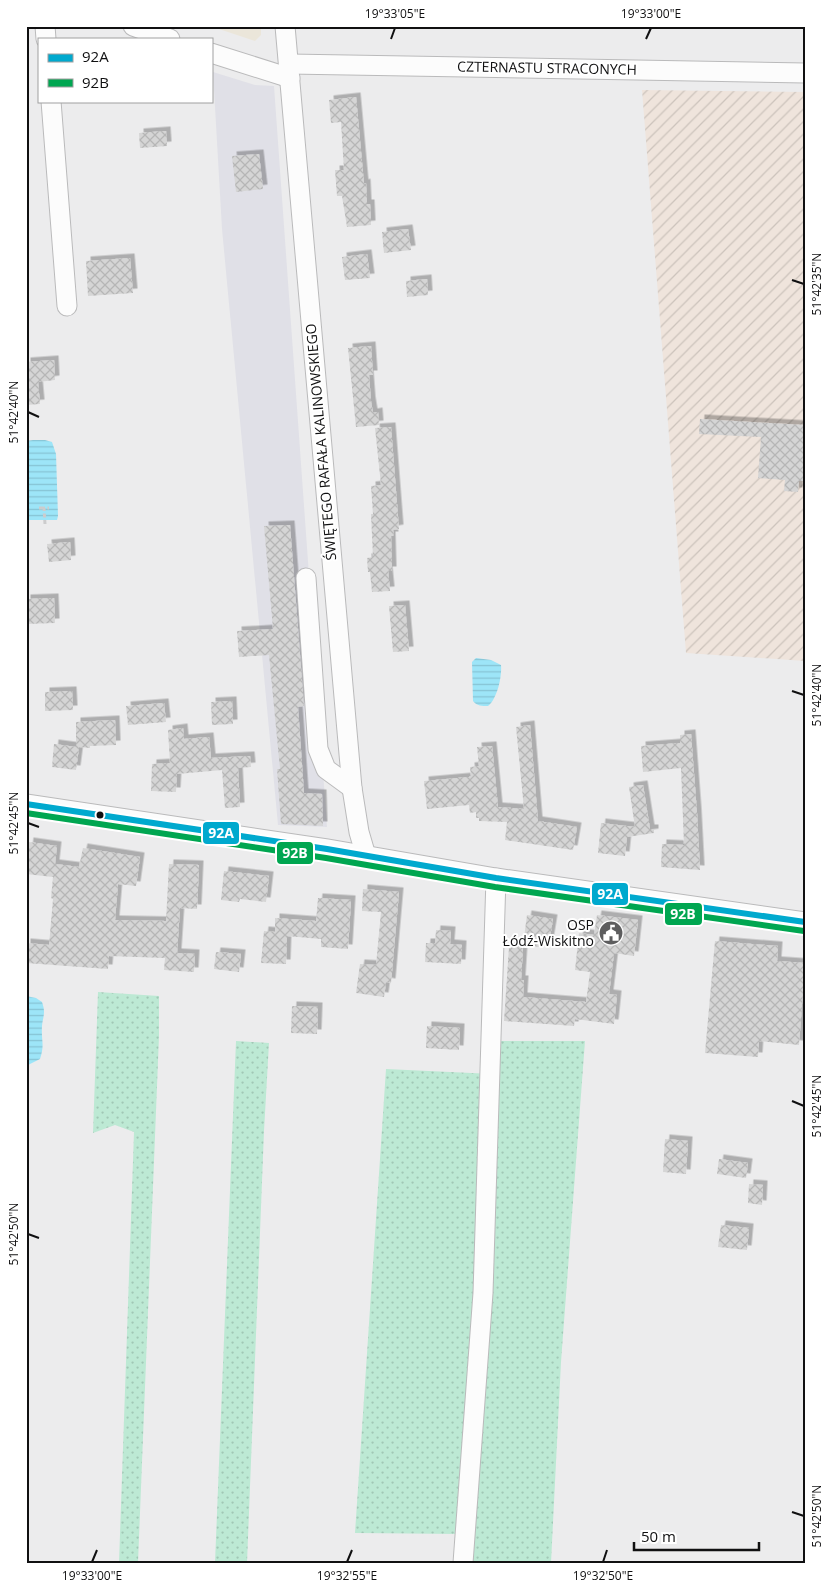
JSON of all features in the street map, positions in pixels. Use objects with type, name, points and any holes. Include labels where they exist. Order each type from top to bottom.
[{"type":"street","points":[[133,26],[167,38]]},
{"type":"street","name":"ŚWIĘTEGO RAFAŁA KALINOWSKIEGO","points":[[285,26],[352,788],[359,832],[366,856]]},
{"type":"street","name":"CZTERNASTU STRACONYCH","points":[[212,53],[289,71],[805,73]]},
{"type":"street","points":[[51,102],[67,306]]},
{"type":"street","points":[[306,578],[318,749],[326,769],[352,788]]},
{"type":"street","points":[[26,804],[366,856],[496,878],[805,922]]},
{"type":"street","points":[[462,1563],[483,1293],[496,878]]},
{"type":"path","points":[[39,508],[49,508]]},
{"type":"path","points":[[44,508],[45,524]]},
{"type":"shaded area","points":[[210,26],[261,26],[261,35],[255,41]]},
{"type":"shaded area","points":[[213,72],[255,85],[274,86],[327,827],[278,825],[222,229]]},
{"type":"shaded area","points":[[642,90],[805,92],[805,661],[686,653]]},
{"type":"green space","points":[[98,992],[159,996],[138,1563],[119,1563],[134,1132],[115,1125],[93,1133]]},
{"type":"green space","points":[[236,1041],[269,1043],[247,1563],[215,1563]]},
{"type":"green space","points":[[496,1041],[585,1041],[561,1362],[551,1563],[457,1563],[459,1534],[355,1533],[386,1069],[493,1074]]},
{"type":"water","points":[[26,441],[52,442],[56,454],[57,520],[26,520]]},
{"type":"water","points":[[476,658],[491,660],[501,665],[498,687],[494,698],[488,706],[478,705],[473,701],[472,662]]},
{"type":"water","points":[[26,996],[36,998],[42,1002],[44,1012],[40,1059],[26,1066]]},
{"type":"building","points":[[356,97],[364,184],[366,183],[367,204],[370,204],[371,225],[347,227],[342,196],[337,196],[335,170],[344,170],[341,122],[331,123],[329,100]]},
{"type":"building","points":[[166,131],[167,146],[140,148],[139,133]]},
{"type":"building","points":[[259,154],[263,189],[236,192],[232,156]]},
{"type":"building","points":[[408,229],[411,250],[384,253],[382,232]]},
{"type":"building","points":[[367,254],[370,278],[345,280],[342,257]]},
{"type":"building","points":[[130,258],[133,293],[88,296],[86,261]]},
{"type":"building","points":[[427,279],[428,295],[407,297],[406,281]]},
{"type":"building","points":[[371,346],[373,375],[369,375],[371,401],[373,413],[378,412],[379,425],[356,427],[348,348]]},
{"type":"building","points":[[54,360],[55,380],[38,382],[40,404],[26,405],[26,362]]},
{"type":"building","points":[[700,419],[805,425],[805,481],[799,481],[798,492],[784,491],[785,480],[758,478],[761,437],[699,434]]},
{"type":"building","points":[[391,427],[399,529],[393,530],[394,536],[391,536],[392,571],[388,571],[390,591],[372,592],[367,558],[373,557],[371,486],[381,485],[375,428]]},
{"type":"building","points":[[290,525],[304,706],[298,707],[304,793],[322,794],[323,826],[281,824],[277,769],[280,769],[269,655],[239,657],[237,631],[273,629],[264,526]]},
{"type":"building","points":[[70,542],[71,560],[49,562],[47,544]]},
{"type":"building","points":[[54,598],[55,623],[26,624],[26,599]]},
{"type":"building","points":[[405,605],[409,651],[393,652],[389,606]]},
{"type":"building","points":[[72,691],[73,710],[45,711],[45,692]]},
{"type":"building","points":[[232,701],[233,724],[212,725],[211,702]]},
{"type":"building","points":[[164,703],[166,722],[128,725],[126,706]]},
{"type":"building","points":[[115,720],[116,745],[90,746],[90,748],[79,747],[76,770],[52,767],[54,744],[76,747],[76,722]]},
{"type":"building","points":[[530,725],[538,821],[577,827],[573,850],[505,840],[507,822],[479,821],[479,818],[476,818],[476,812],[470,813],[469,805],[427,809],[424,781],[471,776],[470,767],[479,766],[477,747],[492,746],[498,807],[524,809],[516,727]]},
{"type":"building","points":[[183,728],[184,739],[209,737],[211,758],[250,756],[251,767],[238,768],[240,807],[225,808],[222,770],[177,774],[176,792],[151,791],[152,764],[170,763],[168,730]]},
{"type":"building","points":[[691,734],[700,870],[661,867],[662,844],[684,845],[681,768],[643,772],[641,746],[680,743],[680,735]]},
{"type":"building","points":[[643,785],[650,829],[654,829],[654,833],[627,837],[625,856],[598,853],[601,823],[635,827],[629,787]]},
{"type":"building","points":[[29,842],[57,846],[55,864],[79,867],[83,848],[140,857],[136,886],[118,884],[115,920],[166,921],[169,864],[199,865],[197,909],[180,908],[177,953],[195,954],[194,972],[164,970],[165,958],[109,956],[108,969],[26,963],[26,943],[49,945],[53,899],[51,898],[53,877],[26,874]]},
{"type":"building","points":[[224,871],[269,876],[266,902],[240,899],[239,902],[221,900]]},
{"type":"building","points":[[363,889],[399,892],[391,983],[386,982],[384,997],[356,993],[360,964],[376,965],[381,912],[362,911]]},
{"type":"building","points":[[318,898],[351,900],[348,949],[321,947],[321,939],[287,936],[286,964],[261,963],[264,931],[275,932],[275,918],[316,921]]},
{"type":"building","points":[[527,915],[553,919],[549,943],[541,942],[540,947],[523,945]]},
{"type":"building","points":[[597,915],[638,920],[634,956],[614,953],[609,994],[617,995],[614,1024],[575,1019],[574,1026],[504,1021],[509,947],[523,948],[521,980],[524,980],[523,997],[586,1002],[590,972],[575,970],[579,933],[594,935]]},
{"type":"building","points":[[436,930],[451,931],[450,944],[462,945],[461,964],[425,962],[426,943],[435,943]]},
{"type":"building","points":[[715,941],[778,946],[777,961],[805,963],[799,1045],[759,1041],[758,1057],[705,1053]]},
{"type":"building","points":[[216,952],[241,954],[239,972],[214,969]]},
{"type":"building","points":[[292,1006],[318,1007],[317,1034],[291,1033]]},
{"type":"building","points":[[427,1026],[460,1028],[459,1050],[426,1048]]},
{"type":"building","points":[[665,1139],[688,1141],[686,1174],[663,1172]]},
{"type":"building","points":[[719,1159],[748,1163],[746,1178],[717,1174]]},
{"type":"building","points":[[749,1184],[763,1185],[762,1205],[748,1203]]},
{"type":"building","points":[[721,1225],[749,1228],[747,1250],[718,1247]]},
{"type":"transit line","name":"92A","points":[[26,804],[327,849],[496,878],[805,922]]},
{"type":"transit line","name":"92B","points":[[26,813],[326,858],[495,887],[804,931]]},
{"type":"place","name":"OSP Łódź-Wiskitno","points":[[611,933]]}]
